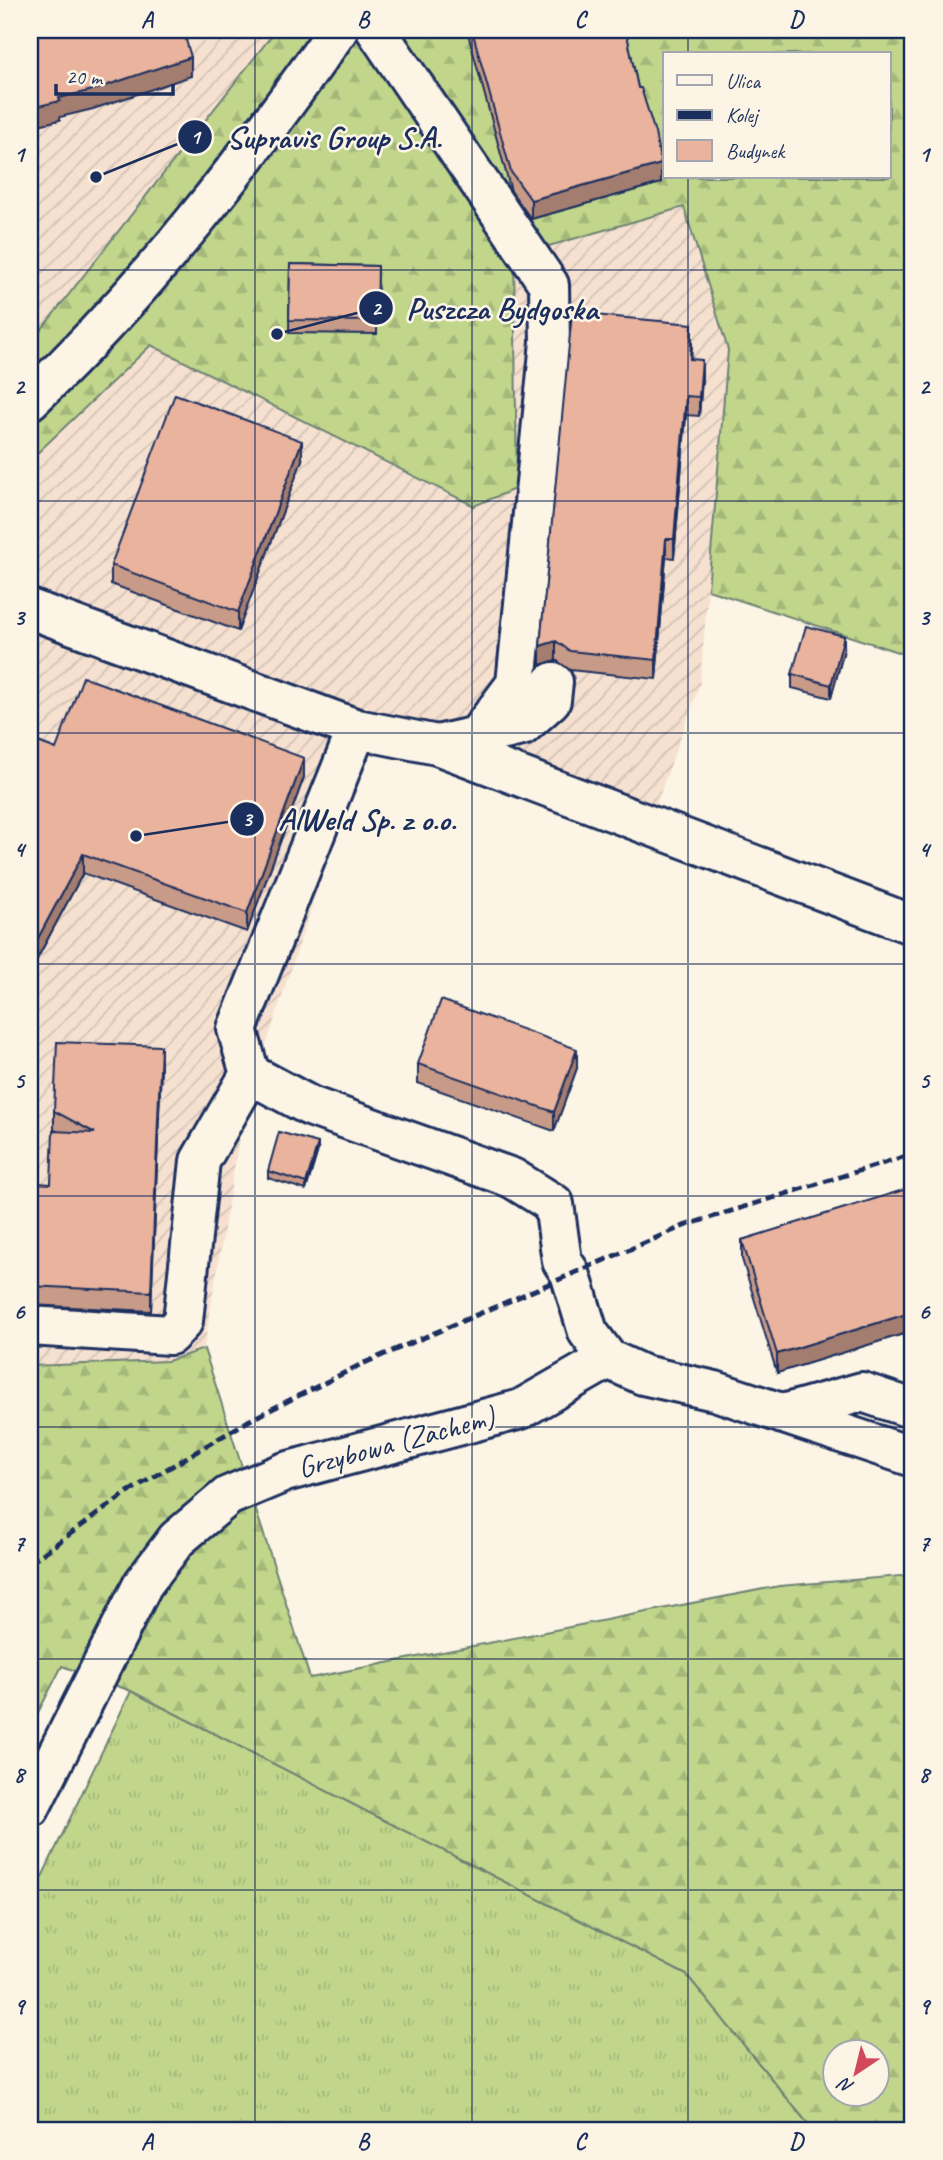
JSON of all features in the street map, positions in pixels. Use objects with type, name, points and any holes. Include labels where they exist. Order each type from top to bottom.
[{"type":"lane","points":[[30,400],[143,286],[212,201],[338,30]]},
{"type":"lane","points":[[376,30],[549,285],[550,342],[516,684],[477,736]]},
{"type":"lane","points":[[30,609],[357,729],[437,745],[913,925]]},
{"type":"lane","points":[[437,745],[522,726],[551,700],[553,681]]},
{"type":"lane","points":[[357,729],[237,1029],[250,1074],[310,1106],[512,1178],[554,1204],[562,1261],[570,1273],[588,1332],[608,1359],[643,1375],[715,1391],[913,1457]]},
{"type":"lane","points":[[30,1326],[170,1335],[183,1321],[200,1161],[250,1074]]},
{"type":"lane","name":"Grzybowa (Zachem)","points":[[30,1808],[143,1584],[177,1539],[228,1496],[285,1472],[521,1409],[608,1359]]},
{"type":"lane","points":[[783,1414],[862,1392],[913,1409]]},
{"type":"shaded area","points":[[30,30],[276,30],[30,344]]},
{"type":"shaded area","points":[[663,178],[675,178],[728,350],[700,684],[656,805],[369,732],[243,1115],[204,1349],[168,1361],[30,1366],[30,460],[151,345]]},
{"type":"green space","points":[[276,30],[913,30],[913,657],[708,590],[728,350],[684,207],[514,256],[517,488],[474,506],[151,345],[30,460],[30,344]]},
{"type":"green space","points":[[204,1349],[310,1678],[779,1586],[913,1575],[913,2130],[813,2130],[687,1975],[131,1691],[62,1666],[30,1728],[30,1366],[168,1361]]},
{"type":"green space","points":[[131,1691],[687,1975],[813,2130],[30,2130],[30,1902]]},
{"type":"building","points":[[30,30],[183,30],[191,57],[93,90],[59,98],[60,101],[30,108]]},
{"type":"building","points":[[472,30],[626,30],[638,88],[641,88],[655,133],[661,164],[531,200],[511,172]]},
{"type":"building","points":[[290,264],[378,266],[377,321],[289,320]]},
{"type":"building","points":[[572,313],[692,324],[690,359],[702,360],[699,397],[686,396],[674,539],[666,539],[656,660],[570,651],[556,641],[540,646]]},
{"type":"building","points":[[175,394],[302,441],[238,612],[111,565]]},
{"type":"building","points":[[806,626],[844,636],[831,685],[792,674]]},
{"type":"building","points":[[83,677],[304,758],[247,913],[83,854],[30,953],[30,739],[56,749]]},
{"type":"building","points":[[913,744],[913,764],[908,763]]},
{"type":"building","points":[[441,1000],[577,1049],[554,1112],[418,1064]]},
{"type":"building","points":[[57,1042],[161,1046],[151,1292],[30,1286],[30,1183],[51,1184],[53,1131],[95,1133],[54,1111]]},
{"type":"building","points":[[279,1132],[318,1143],[306,1183],[268,1171]]},
{"type":"building","points":[[913,1187],[913,1312],[777,1354],[742,1240]]},
{"type":"railway","points":[[30,1563],[128,1492],[250,1420],[362,1364],[684,1226],[913,1154]]},
{"type":"place","name":"Supravis Group S.A.","points":[[96,177]]},
{"type":"place","name":"Puszcza Bydgoska","points":[[277,334]]},
{"type":"place","name":"AlWeld Sp. z o.o.","points":[[136,836]]}]
